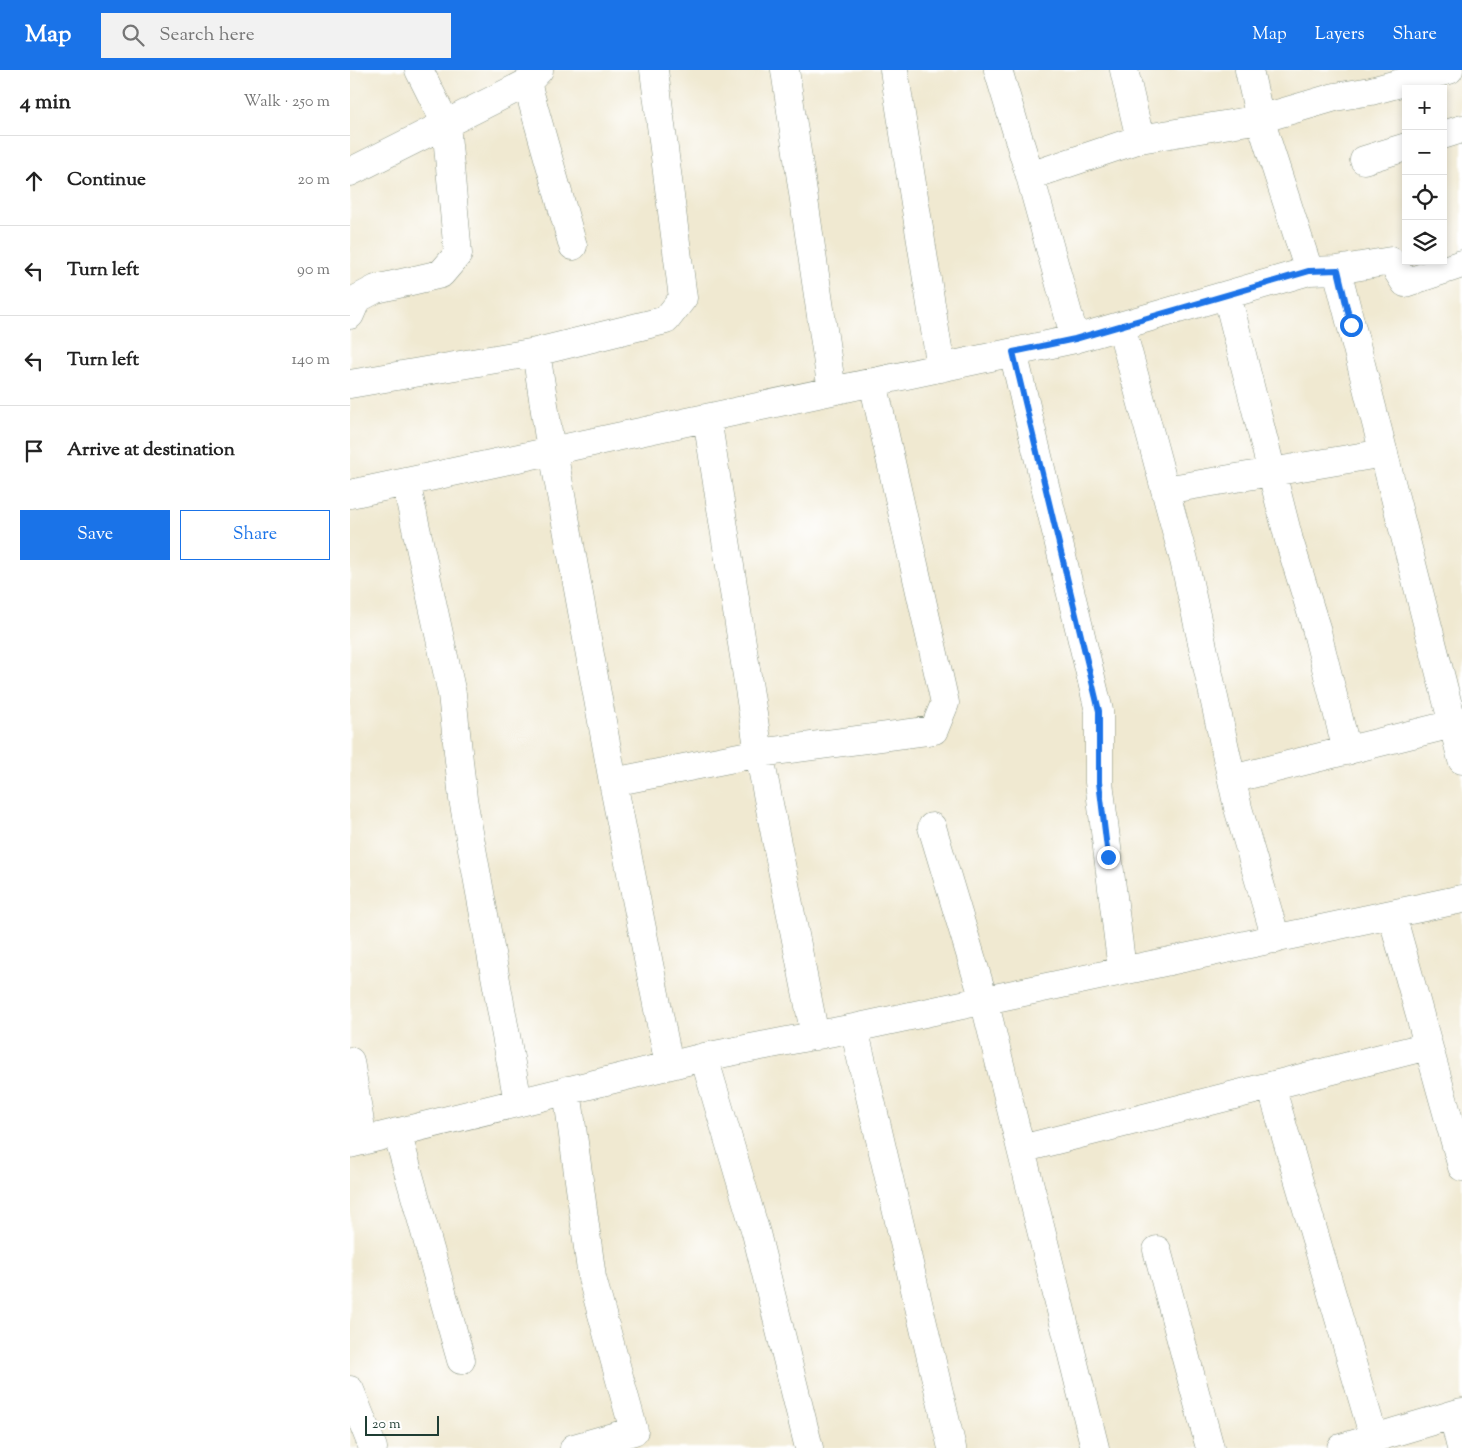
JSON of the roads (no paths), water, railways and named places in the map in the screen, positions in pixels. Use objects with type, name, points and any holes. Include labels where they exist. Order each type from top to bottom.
[{"type":"street","points":[[350,315],[357,299],[369,292],[442,274],[458,254],[446,124],[419,70]]},
{"type":"street","points":[[350,384],[536,352],[666,320],[683,298],[654,70]]},
{"type":"street","points":[[785,70],[832,391]]},
{"type":"street","points":[[894,70],[941,368]]},
{"type":"street","points":[[998,70],[1030,176],[1075,339]]},
{"type":"street","points":[[1124,70],[1140,138]]},
{"type":"street","points":[[1248,70],[1260,119],[1309,271]]},
{"type":"street","points":[[1030,176],[1140,138],[1260,119],[1335,98],[1371,91],[1449,70]]},
{"type":"street","points":[[350,172],[446,124],[533,76],[573,246]]},
{"type":"street","points":[[1447,134],[1462,129]]},
{"type":"street","points":[[1364,160],[1402,148]]},
{"type":"street","points":[[350,494],[1075,339],[1309,271],[1338,270],[1391,261],[1405,283],[1462,264]]},
{"type":"street","points":[[1338,270],[1462,760]]},
{"type":"street","points":[[1227,295],[1288,540],[1316,628],[1347,750]]},
{"type":"street","points":[[1121,326],[1165,490],[1203,643],[1238,808],[1276,939]]},
{"type":"street","points":[[536,352],[550,451],[553,451],[613,782],[669,1065]]},
{"type":"street","points":[[1013,352],[1099,711],[1099,782],[1122,970]]},
{"type":"street","points":[[613,782],[759,753],[934,730],[946,703],[873,382]]},
{"type":"street","points":[[707,418],[759,753],[815,1036]]},
{"type":"street","points":[[1165,490],[1384,453]]},
{"type":"street","points":[[406,482],[452,694],[463,799],[518,1102]]},
{"type":"street","points":[[1232,779],[1453,724]]},
{"type":"street","points":[[932,827],[984,1000],[1095,1448]]},
{"type":"street","points":[[350,1061],[356,1142],[704,1057],[854,1028],[1462,899]]},
{"type":"street","points":[[1392,915],[1462,1167]]},
{"type":"street","points":[[854,1028],[952,1448]]},
{"type":"street","points":[[1021,1149],[1428,1046]]},
{"type":"street","points":[[704,1057],[756,1233],[809,1448]]},
{"type":"street","points":[[1271,1086],[1374,1438]]},
{"type":"street","points":[[567,1090],[592,1278],[637,1440],[574,1448]]},
{"type":"street","points":[[398,1132],[461,1360]]},
{"type":"street","points":[[1157,1250],[1210,1448]]},
{"type":"street","points":[[350,1390],[373,1448]]},
{"type":"street","points":[[1341,1448],[1458,1413],[1461,1448]]}]
